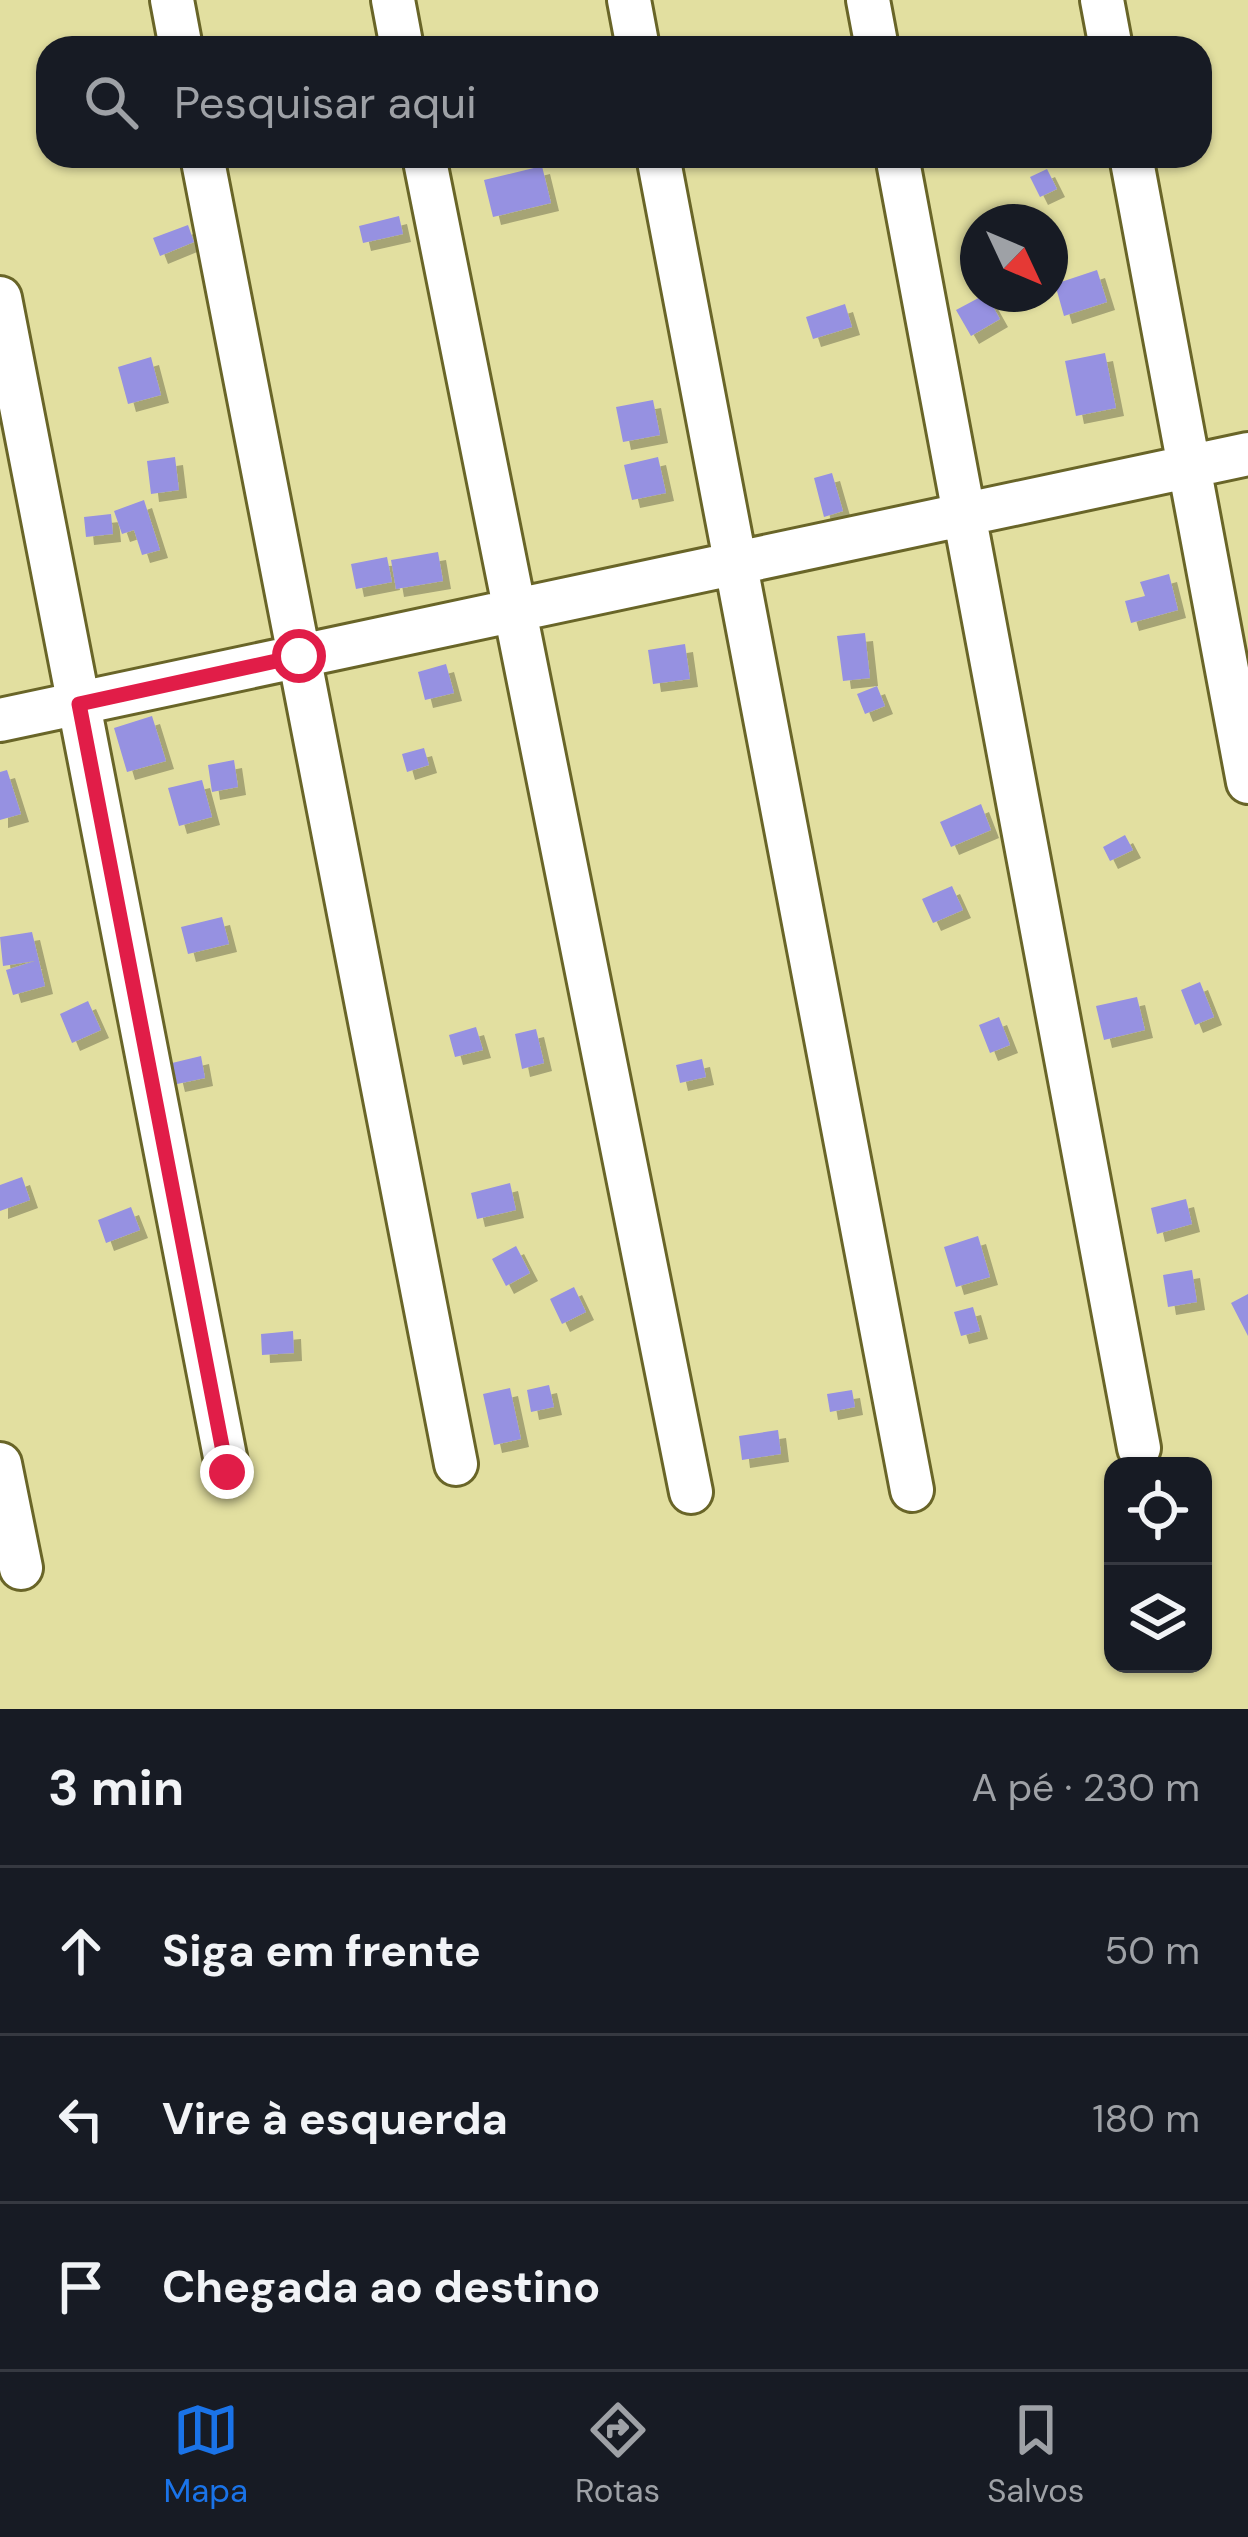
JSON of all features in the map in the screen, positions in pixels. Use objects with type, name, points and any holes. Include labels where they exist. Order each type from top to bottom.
[{"type":"street","points":[[172,0],[179,36]]},
{"type":"street","points":[[393,0],[400,36]]},
{"type":"street","points":[[629,0],[636,36]]},
{"type":"street","points":[[868,0],[875,36]]},
{"type":"street","points":[[1102,0],[1110,36]]},
{"type":"street","points":[[204,168],[456,1464]]},
{"type":"street","points":[[426,168],[692,1492]]},
{"type":"street","points":[[660,168],[912,1490]]},
{"type":"street","points":[[899,168],[1138,1448]]},
{"type":"street","points":[[1134,168],[1248,782]]},
{"type":"street","points":[[0,298],[227,1472]]},
{"type":"street","points":[[0,720],[1248,454]]},
{"type":"street","points":[[0,1464],[21,1568]]},
{"type":"building","points":[[542,168],[551,203],[493,217],[484,180]]},
{"type":"building","points":[[1047,169],[1057,189],[1040,197],[1030,177]]},
{"type":"building","points":[[399,216],[403,234],[363,243],[359,226]]},
{"type":"building","points":[[188,225],[194,242],[160,256],[153,238]]},
{"type":"building","points":[[1097,270],[1107,302],[1064,316],[1068,280]]},
{"type":"building","points":[[845,304],[852,327],[813,339],[806,317]]},
{"type":"building","points":[[956,310],[996,312],[1000,319],[971,336]]},
{"type":"building","points":[[1105,353],[1116,408],[1076,416],[1065,361]]},
{"type":"building","points":[[151,357],[161,395],[128,404],[118,367]]},
{"type":"building","points":[[653,400],[660,435],[623,442],[616,407]]},
{"type":"building","points":[[175,457],[179,490],[151,494],[147,461]]},
{"type":"building","points":[[658,457],[666,493],[632,500],[624,465]]},
{"type":"building","points":[[832,473],[843,511],[824,517],[814,478]]},
{"type":"building","points":[[144,500],[160,550],[142,555],[134,530],[122,534],[114,511]]},
{"type":"building","points":[[111,514],[113,534],[86,537],[84,517]]},
{"type":"building","points":[[438,552],[443,581],[396,589],[391,560]]},
{"type":"building","points":[[387,557],[392,582],[356,589],[351,564]]},
{"type":"building","points":[[1169,574],[1178,610],[1131,623],[1125,601],[1145,596],[1140,582]]},
{"type":"building","points":[[865,633],[870,678],[843,681],[837,636]]},
{"type":"building","points":[[685,644],[690,679],[653,684],[648,650]]},
{"type":"building","points":[[446,664],[454,693],[425,700],[418,672]]},
{"type":"building","points":[[877,686],[885,706],[865,714],[857,694]]},
{"type":"building","points":[[152,716],[166,761],[127,772],[114,728]]},
{"type":"building","points":[[424,748],[429,765],[407,772],[402,754]]},
{"type":"building","points":[[234,760],[238,787],[212,792],[208,765]]},
{"type":"building","points":[[7,770],[21,814],[0,820],[0,772]]},
{"type":"building","points":[[202,780],[212,817],[179,826],[168,788]]},
{"type":"building","points":[[981,804],[991,830],[951,847],[940,822]]},
{"type":"building","points":[[1125,835],[1133,850],[1110,861],[1103,847]]},
{"type":"building","points":[[952,886],[963,910],[933,923],[922,899]]},
{"type":"building","points":[[222,917],[229,944],[188,954],[181,927]]},
{"type":"building","points":[[32,932],[45,986],[13,995],[6,970],[35,961],[3,966],[0,937]]},
{"type":"building","points":[[1200,982],[1214,1017],[1195,1025],[1181,990]]},
{"type":"building","points":[[1137,997],[1145,1030],[1104,1040],[1096,1006]]},
{"type":"building","points":[[88,1001],[101,1030],[72,1043],[60,1014]]},
{"type":"building","points":[[999,1017],[1010,1045],[990,1053],[979,1025]]},
{"type":"building","points":[[476,1027],[483,1050],[455,1057],[449,1035]]},
{"type":"building","points":[[536,1029],[544,1063],[522,1069],[515,1034]]},
{"type":"building","points":[[201,1056],[205,1078],[177,1084],[172,1063]]},
{"type":"building","points":[[702,1059],[706,1077],[680,1083],[676,1065]]},
{"type":"building","points":[[22,1177],[30,1200],[0,1211],[0,1185]]},
{"type":"building","points":[[510,1183],[516,1210],[477,1219],[471,1193]]},
{"type":"building","points":[[1186,1199],[1192,1224],[1157,1234],[1151,1208]]},
{"type":"building","points":[[131,1207],[140,1230],[106,1243],[98,1220]]},
{"type":"building","points":[[978,1236],[990,1277],[956,1287],[944,1247]]},
{"type":"building","points":[[516,1246],[530,1273],[506,1286],[492,1259]]},
{"type":"building","points":[[1192,1270],[1197,1302],[1168,1307],[1163,1275]]},
{"type":"building","points":[[574,1287],[586,1312],[562,1324],[550,1299]]},
{"type":"building","points":[[1248,1294],[1248,1336],[1231,1303]]},
{"type":"building","points":[[973,1307],[980,1331],[961,1336],[954,1312]]},
{"type":"building","points":[[293,1331],[294,1353],[262,1355],[261,1334]]},
{"type":"building","points":[[549,1385],[554,1407],[531,1412],[527,1390]]},
{"type":"building","points":[[510,1388],[521,1439],[494,1445],[483,1394]]},
{"type":"building","points":[[852,1390],[855,1407],[830,1412],[827,1394]]},
{"type":"building","points":[[778,1430],[781,1454],[742,1460],[739,1436]]},
{"type":"route","points":[[227,1472],[79,704],[299,656]]}]
